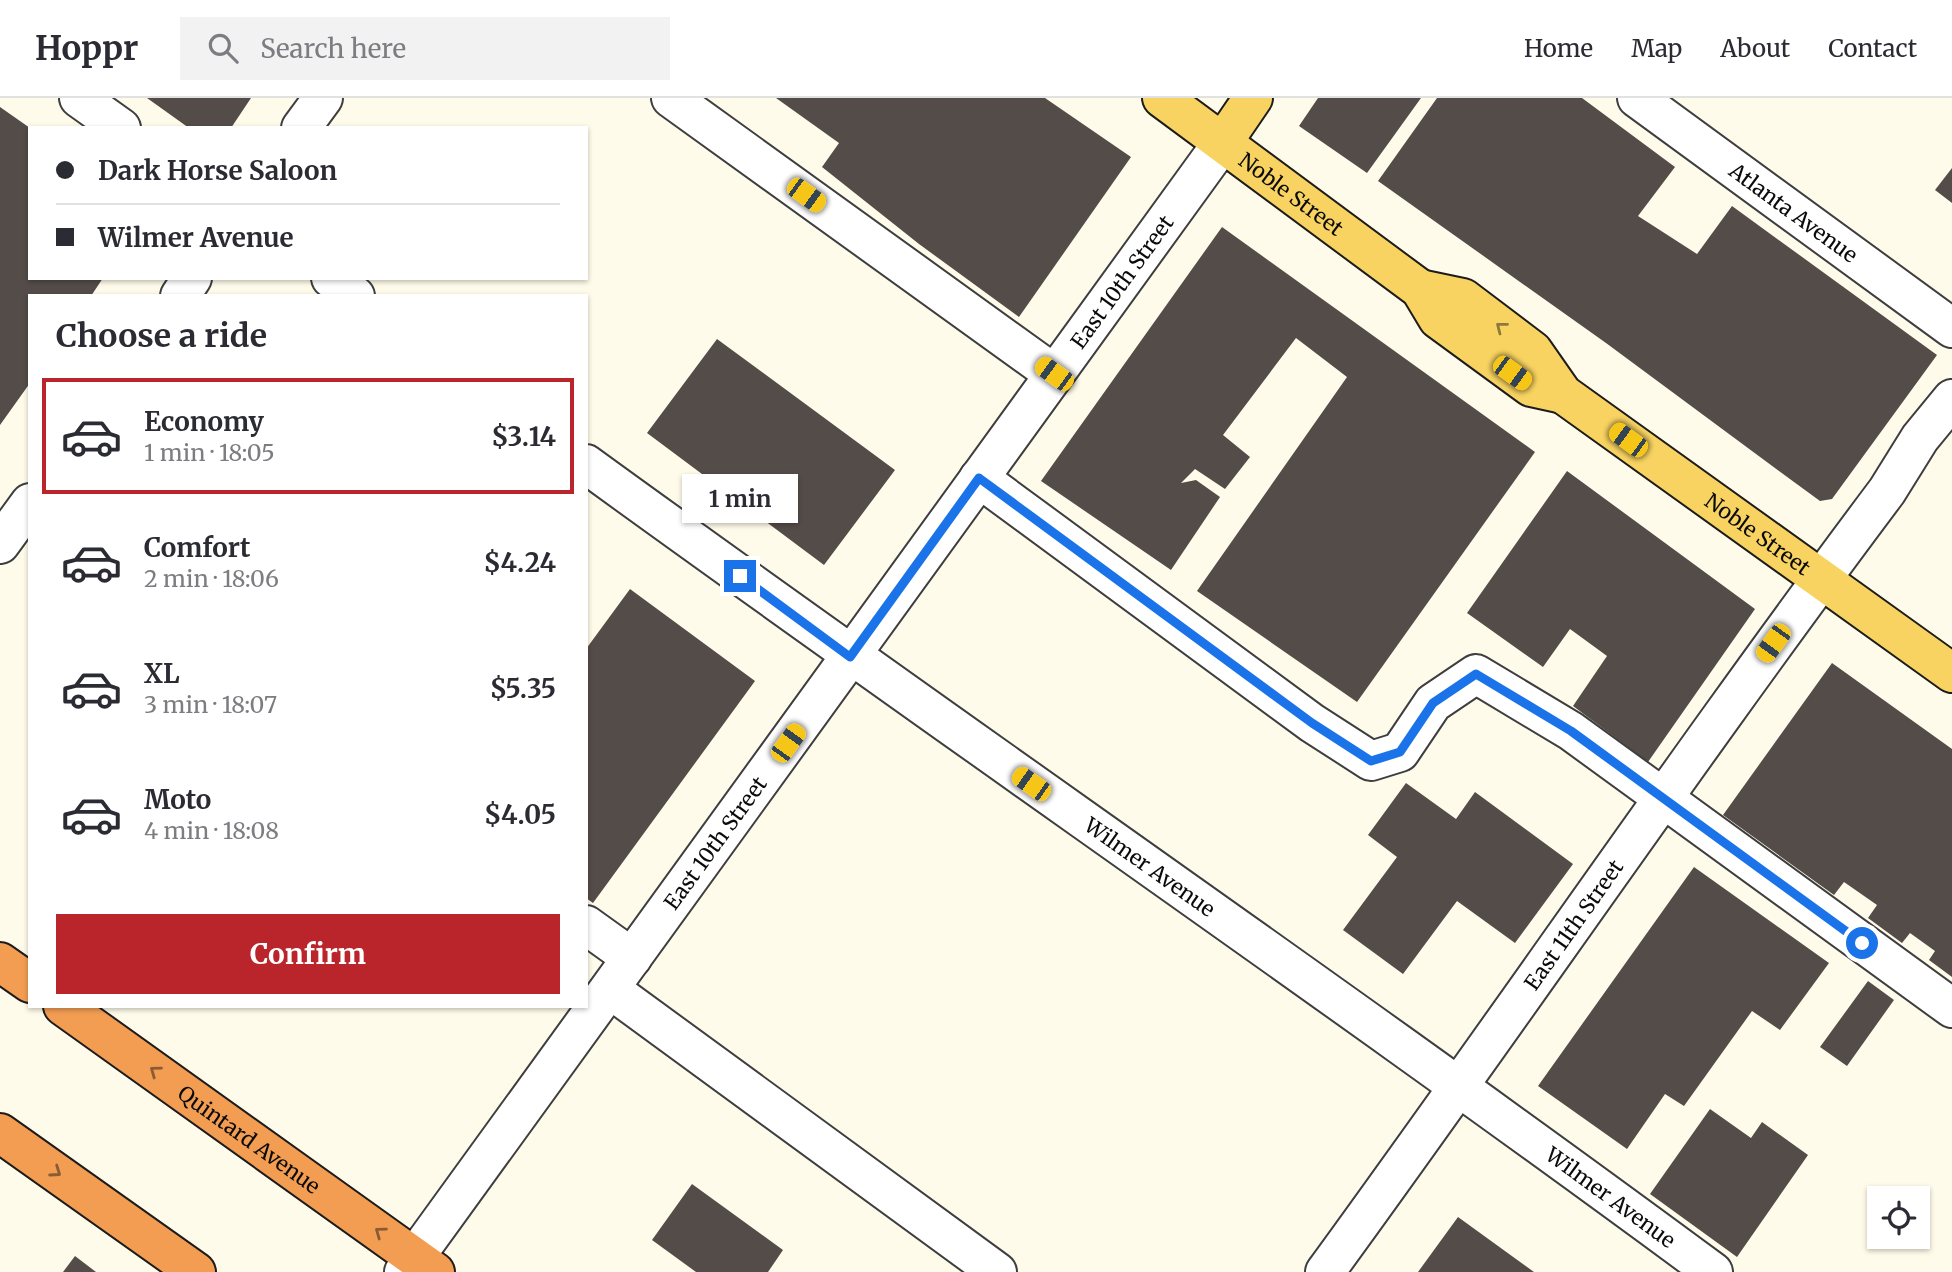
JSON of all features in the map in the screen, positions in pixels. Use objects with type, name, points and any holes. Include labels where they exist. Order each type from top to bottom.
[{"type":"highway","points":[[0,962],[28,982]]},
{"type":"highway","name":"Quintard Avenue","points":[[66,1008],[418,1267]]},
{"type":"highway","points":[[0,1133],[196,1272]]},
{"type":"main road","name":"Noble Street","points":[[1162,98],[1420,289],[1438,319],[1531,387],[1563,394],[1952,673]]},
{"type":"main road","points":[[1223,142],[1253,98]]},
{"type":"street","points":[[79,98],[118,126]]},
{"type":"street","points":[[302,126],[323,98]]},
{"type":"street","points":[[671,98],[1054,374]]},
{"type":"street","name":"Atlanta Avenue","points":[[1637,98],[1952,328]]},
{"type":"street","name":"East 10th Street","points":[[418,1267],[632,958],[1223,142]]},
{"type":"street","points":[[334,280],[352,294]]},
{"type":"street","name":"East 11th Street","points":[[1325,1272],[1461,1086],[1661,797],[1887,491],[1920,438],[1952,399]]},
{"type":"street","name":"Wilmer Avenue","points":[[588,465],[850,657],[1461,1086],[1713,1272]]},
{"type":"street","points":[[979,478],[1312,723],[1371,761],[1400,752],[1433,703],[1476,674],[1571,731],[1952,1008]]},
{"type":"street","points":[[588,926],[632,958]]},
{"type":"street","points":[[610,989],[997,1272]]},
{"type":"building","points":[[147,98],[251,98],[232,126],[186,126]]},
{"type":"building","points":[[776,98],[1045,98],[1131,157],[1019,317],[919,244],[822,167],[839,143]]},
{"type":"building","points":[[1318,98],[1421,98],[1367,173],[1299,126]]},
{"type":"building","points":[[1437,98],[1582,98],[1675,167],[1638,216],[1697,254],[1732,206],[1937,355],[1832,499],[1820,501],[1606,343],[1378,181]]},
{"type":"building","points":[[0,107],[28,127],[28,280],[102,280],[92,294],[28,294],[28,386],[0,425]]},
{"type":"building","points":[[1952,168],[1952,203],[1935,190]]},
{"type":"building","points":[[1222,227],[1535,452],[1357,702],[1197,591],[1347,377],[1296,338],[1223,435],[1250,457],[1225,489],[1195,469],[1181,483],[1196,480],[1220,497],[1171,570],[1041,481]]},
{"type":"building","points":[[717,339],[895,470],[824,565],[647,433]]},
{"type":"building","points":[[1567,471],[1755,609],[1648,762],[1573,706],[1607,656],[1570,629],[1543,667],[1467,613]]},
{"type":"building","points":[[630,589],[755,681],[593,903],[588,899],[588,646]]},
{"type":"building","points":[[1832,663],[1952,749],[1952,977],[1929,960],[1935,951],[1910,933],[1902,943],[1868,918],[1877,905],[1844,882],[1834,895],[1723,815]]},
{"type":"building","points":[[1406,783],[1456,819],[1475,792],[1573,864],[1515,943],[1457,901],[1403,974],[1343,930],[1397,857],[1368,835]]},
{"type":"building","points":[[1694,867],[1829,963],[1780,1030],[1752,1011],[1684,1106],[1665,1094],[1627,1149],[1538,1086]]},
{"type":"building","points":[[1868,981],[1894,1000],[1847,1066],[1820,1047]]},
{"type":"building","points":[[1710,1109],[1751,1138],[1762,1122],[1808,1155],[1737,1257],[1650,1194]]},
{"type":"building","points":[[692,1184],[783,1250],[768,1272],[696,1272],[652,1240]]},
{"type":"building","points":[[1458,1217],[1534,1272],[1418,1272]]},
{"type":"building","points":[[75,1256],[96,1272],[63,1272]]},
{"type":"route","points":[[740,576],[850,657],[979,478],[1312,723],[1371,761],[1400,752],[1433,703],[1476,674],[1571,731],[1862,943]]}]
